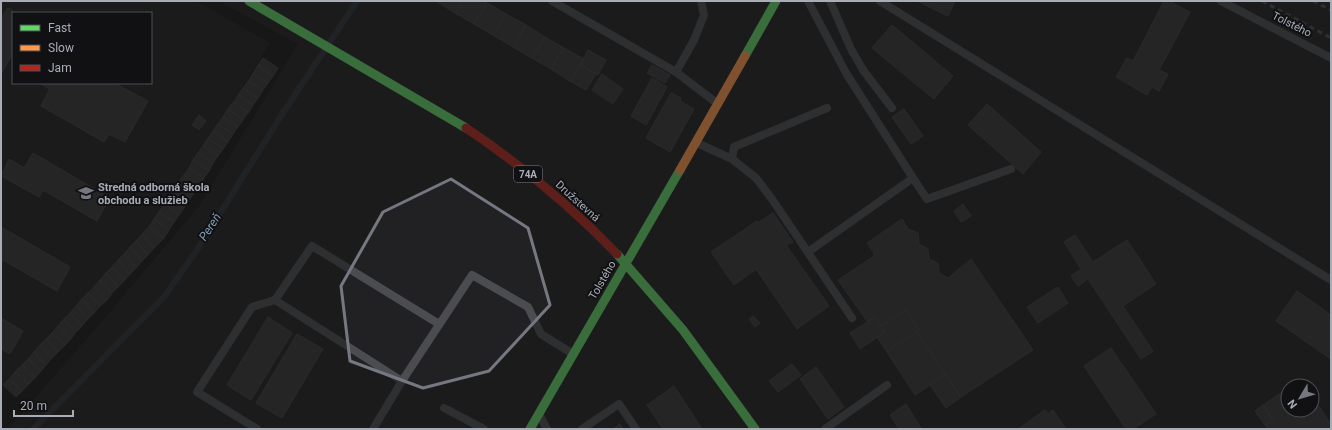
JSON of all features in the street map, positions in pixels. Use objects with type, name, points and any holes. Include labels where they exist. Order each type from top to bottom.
[{"type":"main road","name":"Družstevná","points":[[249,1],[419,99],[481,138],[560,201],[602,238],[658,301],[719,377],[755,429]]},
{"type":"main road","name":"Tolstého","points":[[530,429],[696,143],[776,1]]},
{"type":"lane","points":[[552,1],[676,72],[718,104]]},
{"type":"lane","points":[[676,72],[694,40],[704,15],[701,1]]},
{"type":"lane","points":[[808,1],[846,73],[927,199],[1011,169]]},
{"type":"lane","points":[[830,1],[851,49],[863,70],[892,108]]},
{"type":"lane","points":[[880,1],[1331,280]]},
{"type":"lane","name":"Tolstého","points":[[1221,1],[1331,58]]},
{"type":"lane","points":[[732,159],[734,147],[827,108]]},
{"type":"lane","points":[[696,143],[732,159],[756,178],[852,318]]},
{"type":"lane","points":[[808,252],[913,178]]},
{"type":"lane","points":[[257,429],[197,392],[252,307],[275,300],[312,246],[440,324]]},
{"type":"lane","points":[[373,429],[402,381],[472,275],[528,307],[540,334],[573,354]]},
{"type":"lane","points":[[275,300],[402,381]]},
{"type":"lane","points":[[825,429],[887,385]]},
{"type":"lane","points":[[582,429],[619,404],[636,429]]},
{"type":"lane","points":[[444,408],[484,429]]},
{"type":"lane","points":[[538,414],[547,429]]},
{"type":"highlighted area","points":[[451,179],[528,228],[550,305],[489,371],[423,388],[350,361],[341,286],[383,212]]},
{"type":"shaded area","name":"Stredná odborná škola obchodu a služieb","points":[[1,1],[196,1],[270,43],[233,102],[149,227],[1,387]]},
{"type":"shaded area","points":[[219,1],[1331,1],[1331,429],[8,429],[104,319],[200,205],[298,44]]},
{"type":"building","points":[[436,1],[462,1],[455,13]]},
{"type":"building","points":[[462,1],[483,1],[487,3],[474,24],[455,13]]},
{"type":"building","points":[[917,1],[955,1],[948,16]]},
{"type":"building","points":[[1164,1],[1169,1],[1190,12],[1159,70],[1168,74],[1159,91],[1152,87],[1147,95],[1116,77],[1127,58],[1133,61]]},
{"type":"building","points":[[487,3],[506,14],[493,35],[474,24]]},
{"type":"building","points":[[9,8],[14,12],[12,12],[12,55],[1,74],[1,19]]},
{"type":"building","points":[[506,14],[526,25],[513,47],[493,35]]},
{"type":"building","points":[[526,25],[545,37],[532,58],[513,47]]},
{"type":"building","points":[[892,25],[953,76],[934,99],[872,48]]},
{"type":"building","points":[[545,37],[564,48],[551,69],[532,58]]},
{"type":"building","points":[[564,48],[584,59],[570,81],[551,69]]},
{"type":"building","points":[[588,50],[606,60],[598,75],[580,65]]},
{"type":"building","points":[[263,58],[278,68],[273,76],[258,65]]},
{"type":"building","points":[[258,65],[273,76],[268,83],[253,73]]},
{"type":"building","points":[[580,65],[596,74],[586,90],[570,81]]},
{"type":"building","points":[[652,65],[670,75],[665,83],[647,73]]},
{"type":"building","points":[[253,73],[268,83],[263,90],[248,81]]},
{"type":"building","points":[[602,74],[623,89],[613,104],[592,90]]},
{"type":"building","points":[[652,78],[667,87],[646,125],[631,116]]},
{"type":"building","points":[[248,81],[263,90],[258,98],[243,88]]},
{"type":"building","points":[[41,84],[116,84],[148,101],[125,142],[109,134],[104,142],[41,106],[50,89]]},
{"type":"building","points":[[243,88],[258,98],[253,105],[238,95]]},
{"type":"building","points":[[671,93],[681,98],[680,101],[694,109],[670,152],[646,138]]},
{"type":"building","points":[[238,95],[253,105],[248,113],[234,102]]},
{"type":"building","points":[[233,102],[248,112],[243,120],[228,109]]},
{"type":"building","points":[[987,104],[1041,152],[1023,174],[968,125]]},
{"type":"building","points":[[228,109],[243,120],[238,127],[223,117]]},
{"type":"building","points":[[904,109],[923,136],[911,144],[892,117]]},
{"type":"building","points":[[199,115],[206,121],[199,130],[192,125]]},
{"type":"building","points":[[223,117],[238,127],[233,134],[218,124]]},
{"type":"building","points":[[218,124],[233,134],[228,142],[213,131]]},
{"type":"building","points":[[213,131],[228,142],[223,149],[208,138]]},
{"type":"building","points":[[208,138],[223,149],[218,156],[203,146]]},
{"type":"building","points":[[203,146],[218,156],[213,163],[198,153]]},
{"type":"building","points":[[33,153],[110,198],[97,221],[43,190],[39,197],[1,176],[9,159],[24,168]]},
{"type":"building","points":[[198,153],[213,163],[209,171],[193,160]]},
{"type":"building","points":[[193,160],[209,171],[204,178],[189,168]]},
{"type":"building","points":[[189,168],[204,178],[199,186],[184,175]]},
{"type":"building","points":[[184,175],[199,186],[194,193],[178,183]]},
{"type":"building","points":[[178,183],[194,193],[189,200],[174,190]]},
{"type":"building","points":[[174,190],[189,200],[184,208],[169,197]]},
{"type":"building","points":[[169,197],[184,208],[179,215],[164,204]]},
{"type":"building","points":[[164,204],[179,215],[174,222],[159,212]]},
{"type":"building","points":[[963,204],[971,216],[961,222],[954,211]]},
{"type":"building","points":[[159,212],[174,222],[169,230],[154,219]]},
{"type":"building","points":[[773,213],[793,242],[786,245],[829,306],[797,329],[756,269],[734,285],[711,252],[757,221],[758,223]]},
{"type":"building","points":[[154,219],[169,230],[164,238],[149,227]]},
{"type":"building","points":[[902,219],[908,229],[918,233],[919,244],[928,249],[929,259],[938,263],[939,273],[948,278],[971,259],[1033,350],[961,397],[917,332],[919,330],[906,310],[881,326],[875,317],[867,321],[838,280],[874,256],[874,253],[867,243]]},
{"type":"building","points":[[1,227],[70,267],[57,291],[3,260],[1,264]]},
{"type":"building","points":[[149,227],[164,238],[154,248],[142,234]]},
{"type":"building","points":[[142,234],[154,248],[148,255],[136,241]]},
{"type":"building","points":[[1075,235],[1093,262],[1127,240],[1156,284],[1123,306],[1153,351],[1141,359],[1088,279],[1078,286],[1071,276],[1081,269],[1064,242]]},
{"type":"building","points":[[136,241],[148,255],[142,261],[130,247]]},
{"type":"building","points":[[130,247],[142,261],[136,268],[124,254]]},
{"type":"building","points":[[124,254],[136,268],[130,274],[118,260]]},
{"type":"building","points":[[118,260],[130,274],[125,280],[112,267]]},
{"type":"building","points":[[112,267],[125,280],[118,287],[106,273]]},
{"type":"building","points":[[106,273],[118,287],[112,293],[100,280]]},
{"type":"building","points":[[100,280],[112,293],[107,300],[94,287]]},
{"type":"building","points":[[94,287],[107,300],[100,306],[88,293]]},
{"type":"building","points":[[1058,287],[1068,303],[1038,323],[1027,307]]},
{"type":"building","points":[[1297,291],[1331,315],[1331,359],[1276,321]]},
{"type":"building","points":[[88,293],[100,306],[94,313],[82,299]]},
{"type":"building","points":[[82,299],[94,313],[88,319],[76,306]]},
{"type":"building","points":[[76,306],[88,319],[82,326],[70,313]]},
{"type":"building","points":[[906,310],[919,330],[887,352],[877,337],[885,332],[881,326]]},
{"type":"building","points":[[70,313],[82,326],[76,332],[64,319]]},
{"type":"building","points":[[753,316],[760,323],[755,327],[749,319]]},
{"type":"building","points":[[268,317],[292,333],[251,400],[227,385]]},
{"type":"building","points":[[875,317],[885,332],[860,349],[850,333]]},
{"type":"building","points":[[1,318],[23,331],[10,354],[1,349]]},
{"type":"building","points":[[64,319],[76,332],[71,339],[58,326]]},
{"type":"building","points":[[58,326],[71,339],[65,345],[52,333]]},
{"type":"building","points":[[917,332],[945,375],[915,395],[887,352]]},
{"type":"building","points":[[52,333],[65,345],[58,352],[46,339]]},
{"type":"building","points":[[297,334],[323,349],[282,418],[256,403]]},
{"type":"building","points":[[46,339],[58,352],[52,358],[40,345]]},
{"type":"building","points":[[40,345],[52,358],[46,365],[34,352]]},
{"type":"building","points":[[1111,348],[1156,414],[1133,429],[1126,429],[1084,366]]},
{"type":"building","points":[[34,352],[46,365],[41,371],[28,359]]},
{"type":"building","points":[[28,359],[41,371],[35,378],[22,365]]},
{"type":"building","points":[[792,364],[801,375],[778,392],[769,381]]},
{"type":"building","points":[[22,365],[35,378],[29,384],[15,372]]},
{"type":"building","points":[[816,367],[844,407],[828,419],[800,379]]},
{"type":"building","points":[[15,372],[29,384],[22,391],[9,379]]},
{"type":"building","points":[[945,375],[961,397],[946,408],[930,385]]},
{"type":"building","points":[[9,379],[22,391],[16,397],[3,385]]},
{"type":"building","points":[[674,386],[702,429],[663,429],[647,405]]},
{"type":"building","points":[[1280,393],[1280,418],[1320,418],[1320,408],[1331,424],[1331,429],[1268,429],[1265,425],[1273,421],[1263,405]]},
{"type":"building","points":[[906,404],[921,428],[899,429],[890,415]]},
{"type":"building","points":[[1263,405],[1273,421],[1265,425],[1255,411]]},
{"type":"building","points":[[1045,410],[1048,414],[1053,410],[1066,429],[1018,429]]},
{"type":"building","points":[[620,424],[623,429],[613,429]]},
{"type":"waterway","name":"Pereň","points":[[33,429],[164,297],[199,247],[281,116],[357,1]]},
{"type":"railway","points":[[1262,1],[1331,38]]},
{"type":"railway","points":[[1313,1],[1331,10]]},
{"type":"traffic: fast","points":[[249,1],[466,128]]},
{"type":"traffic: fast","points":[[745,56],[776,1]]},
{"type":"traffic: fast","points":[[530,429],[680,170]]},
{"type":"traffic: fast","points":[[617,254],[683,330],[755,429]]},
{"type":"traffic: slow","points":[[680,170],[745,56]]},
{"type":"traffic: jam","points":[[466,128],[545,187],[564,203],[617,254]]},
{"type":"place","name":"Stredná odborná škola obchodu a služieb","points":[[86,193]]}]
